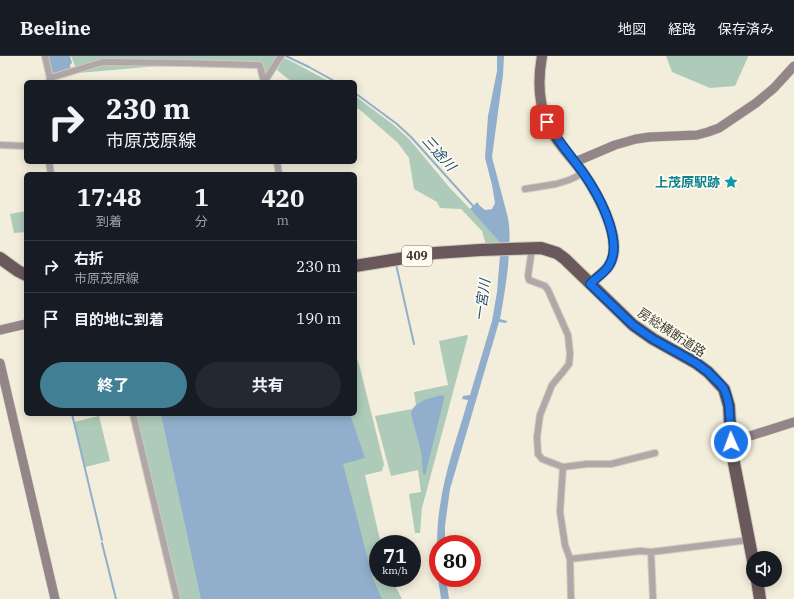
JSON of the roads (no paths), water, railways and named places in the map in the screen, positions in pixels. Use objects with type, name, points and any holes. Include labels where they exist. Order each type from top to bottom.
[{"type":"highway","name":"房総横断道路","points":[[357,266],[435,253],[480,250],[541,248],[557,253],[633,325],[653,339],[696,363],[708,372],[724,389],[729,406],[734,464],[751,551]]},
{"type":"highway","points":[[0,258],[24,274]]},
{"type":"highway","points":[[758,587],[760,599]]},
{"type":"main road","points":[[542,56],[539,76],[540,98],[547,122],[554,135],[584,174],[598,197],[613,237],[614,247],[608,266],[590,284]]},
{"type":"street","points":[[45,56],[49,80],[103,62],[258,65],[260,66],[264,80]]},
{"type":"street","points":[[265,80],[280,58]]},
{"type":"street","points":[[575,162],[615,145],[636,139],[696,135],[719,128],[756,104],[774,88],[794,66]]},
{"type":"street","points":[[0,145],[24,146]]},
{"type":"street","points":[[526,190],[556,184],[584,174]]},
{"type":"street","points":[[532,248],[528,276],[530,280],[545,286],[548,290],[568,335],[570,354],[569,364],[552,385],[540,415],[537,437],[538,454],[542,459],[562,467],[587,464],[611,464],[655,453]]},
{"type":"street","points":[[0,330],[24,324]]},
{"type":"street","points":[[0,363],[56,599]]},
{"type":"street","points":[[133,416],[177,599]]},
{"type":"street","points":[[731,442],[794,422]]},
{"type":"street","points":[[562,467],[560,512],[565,545],[570,559],[571,599]]},
{"type":"street","points":[[570,559],[640,551],[651,552],[749,540]]},
{"type":"street","points":[[651,552],[653,599]]},
{"type":"water","points":[[47,56],[70,56],[72,63],[70,65],[71,70],[54,75],[51,74]]},
{"type":"water","name":"一宮川","points":[[497,56],[504,56],[503,75],[492,157],[509,224],[510,242],[508,267],[500,319],[507,321],[506,323],[499,322],[450,489],[445,535],[437,535],[442,493],[448,466],[468,400],[462,399],[463,396],[470,395],[492,321],[497,292],[500,244],[470,209],[477,202],[485,210],[492,209],[495,203],[485,158],[488,116],[497,71]]},
{"type":"water","points":[[443,395],[444,399],[425,475],[423,473],[421,451],[411,414],[413,409],[424,400]]},
{"type":"water","points":[[161,416],[351,416],[365,458],[343,464],[369,564],[369,587],[377,587],[382,599],[201,599]]},
{"type":"water","points":[[439,587],[447,587],[449,599],[441,599]]},
{"type":"waterway","name":"三途川","points":[[286,56],[332,80]]},
{"type":"waterway","name":"三途川","points":[[357,94],[397,124],[411,137],[474,207]]},
{"type":"waterway","points":[[396,264],[414,344]]},
{"type":"waterway","points":[[72,416],[102,540]]},
{"type":"waterway","points":[[102,543],[116,599]]},
{"type":"place","name":"上茂原駅跡","points":[[731,182]]}]
